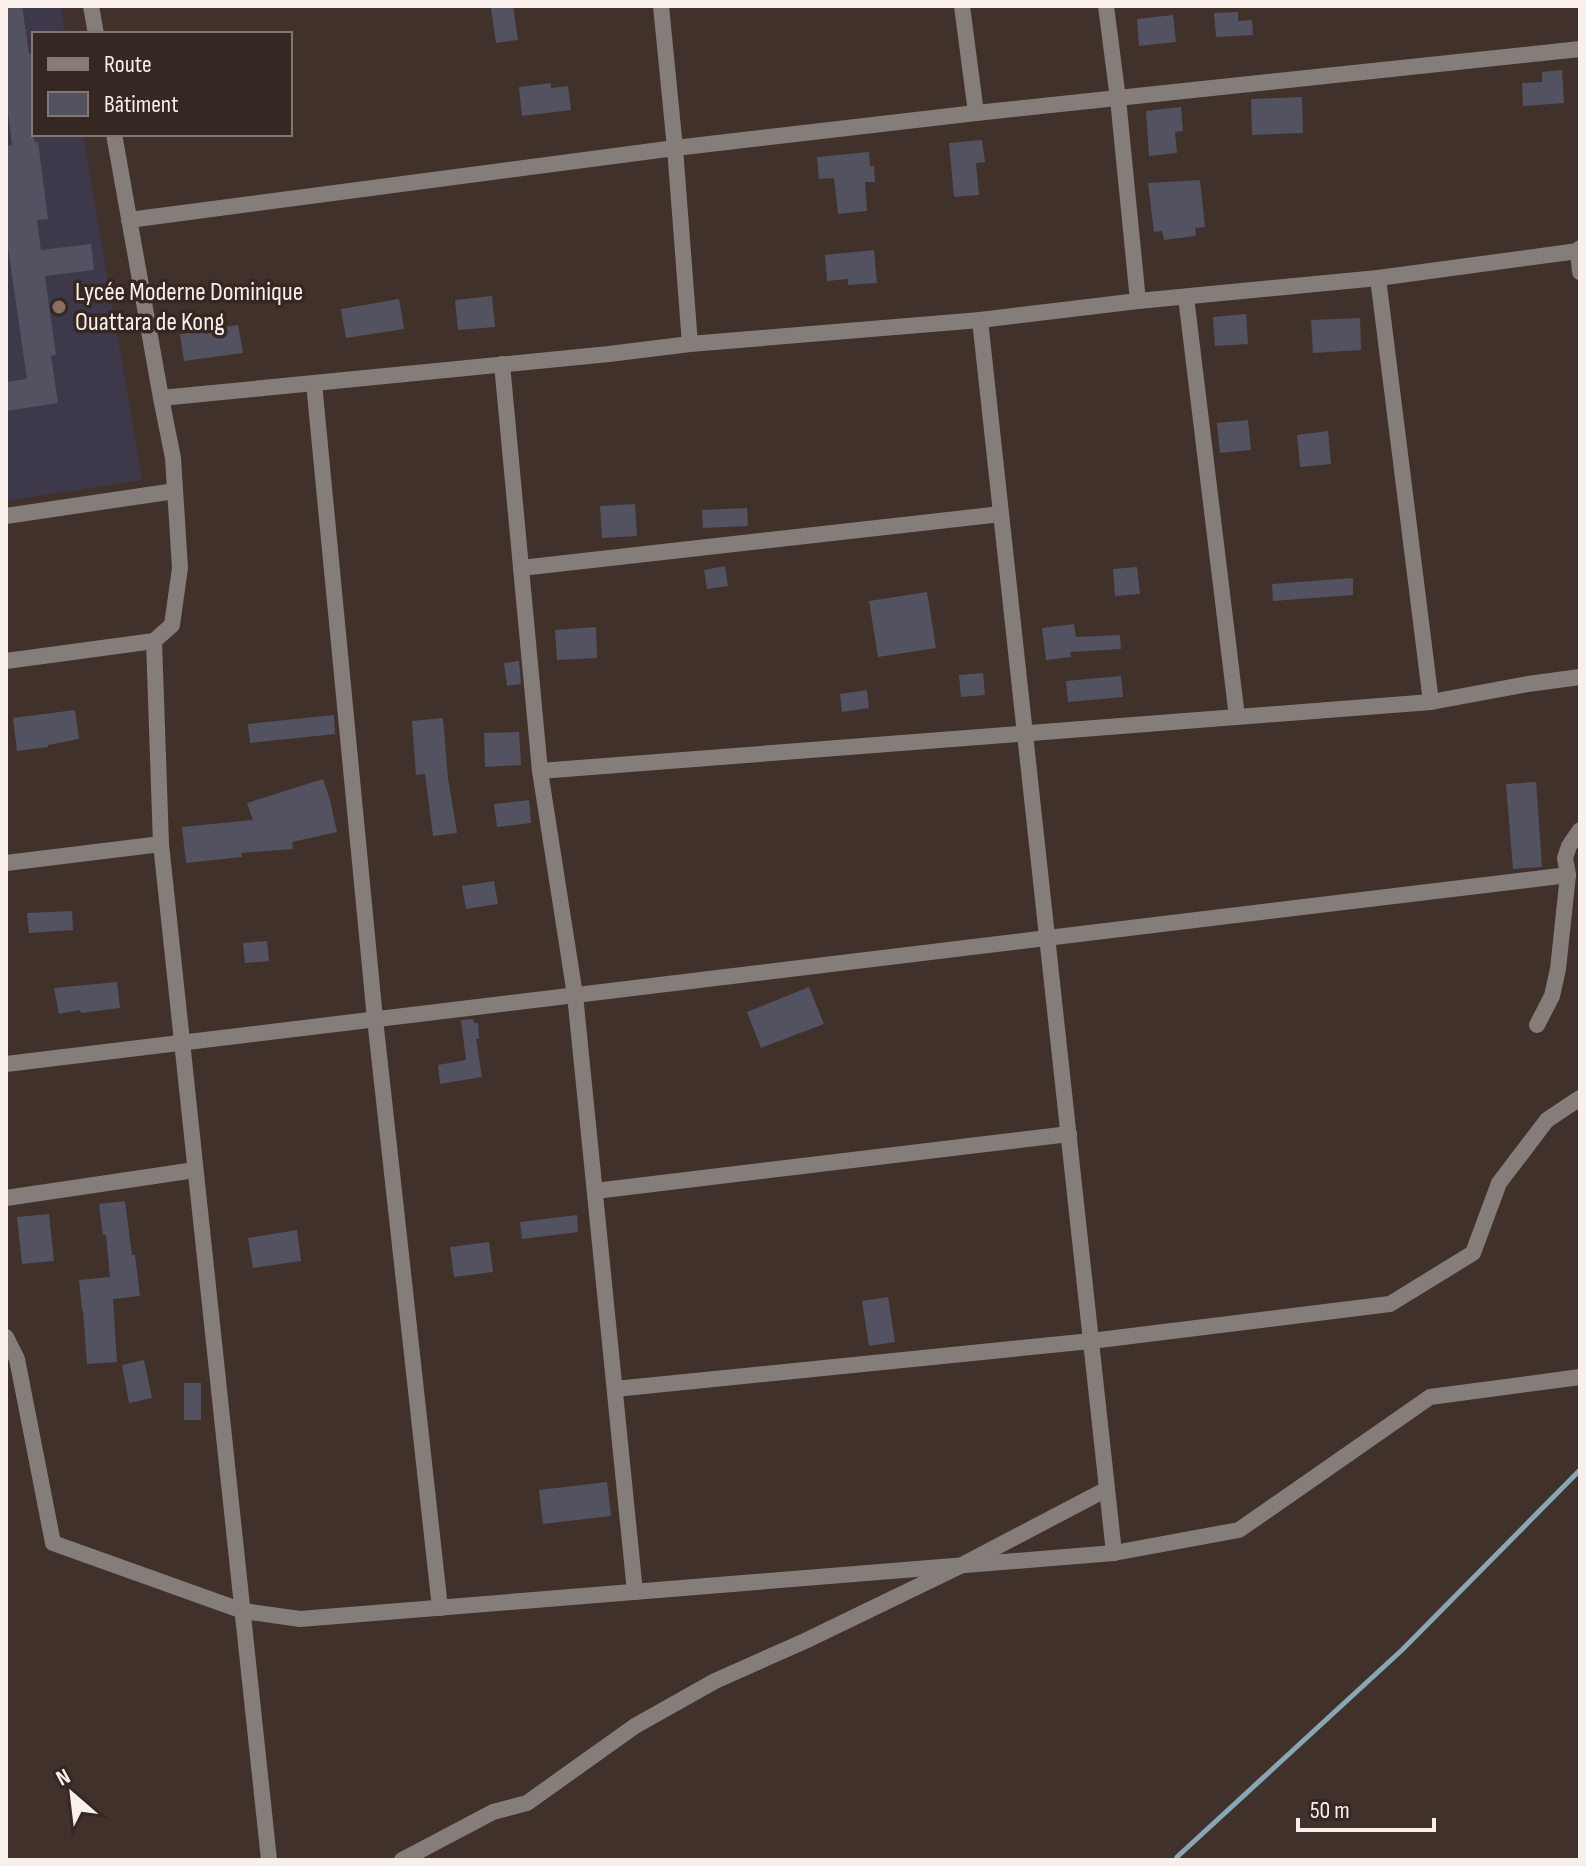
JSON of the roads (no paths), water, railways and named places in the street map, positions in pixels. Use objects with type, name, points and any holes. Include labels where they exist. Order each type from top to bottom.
[{"type":"street","points":[[91,6],[96,32]]},
{"type":"street","points":[[661,6],[690,344]]},
{"type":"street","points":[[962,6],[976,113]]},
{"type":"street","points":[[1106,6],[1138,301]]},
{"type":"street","points":[[129,220],[675,148],[1580,49]]},
{"type":"street","points":[[6,661],[154,641],[172,625],[180,568],[173,458],[114,136]]},
{"type":"street","points":[[161,398],[690,344],[980,320],[1378,278],[1579,250],[1580,272]]},
{"type":"street","points":[[1378,278],[1431,702]]},
{"type":"street","points":[[1186,297],[1237,717]]},
{"type":"street","points":[[980,320],[1114,1553]]},
{"type":"street","points":[[502,364],[540,771],[575,995],[635,1592]]},
{"type":"street","points":[[314,383],[375,1019],[440,1608]]},
{"type":"street","points":[[6,516],[175,491]]},
{"type":"street","points":[[521,568],[1001,514]]},
{"type":"street","points":[[154,641],[161,844],[269,1860]]},
{"type":"street","points":[[540,771],[1431,702],[1580,677]]},
{"type":"street","points":[[1537,1025],[1552,996],[1558,969],[1568,875],[1565,858],[1580,830]]},
{"type":"street","points":[[6,863],[161,844]]},
{"type":"street","points":[[6,1064],[1568,875]]},
{"type":"street","points":[[615,1389],[1091,1341],[1390,1304],[1473,1253],[1499,1183],[1547,1120],[1580,1098]]},
{"type":"street","points":[[595,1191],[1069,1134]]},
{"type":"street","points":[[6,1197],[195,1170]]},
{"type":"street","points":[[6,1337],[17,1359],[53,1543],[243,1611],[300,1619],[1114,1553],[1239,1530],[1430,1397],[1580,1377]]},
{"type":"street","points":[[402,1860],[493,1812],[527,1803],[635,1726],[715,1681],[960,1566],[1107,1489]]},
{"type":"waterway","points":[[1176,1860],[1402,1650],[1580,1470]]},
{"type":"place","name":"Lycée Moderne Dominique Ouattara de Kong","points":[[59,307]]}]
